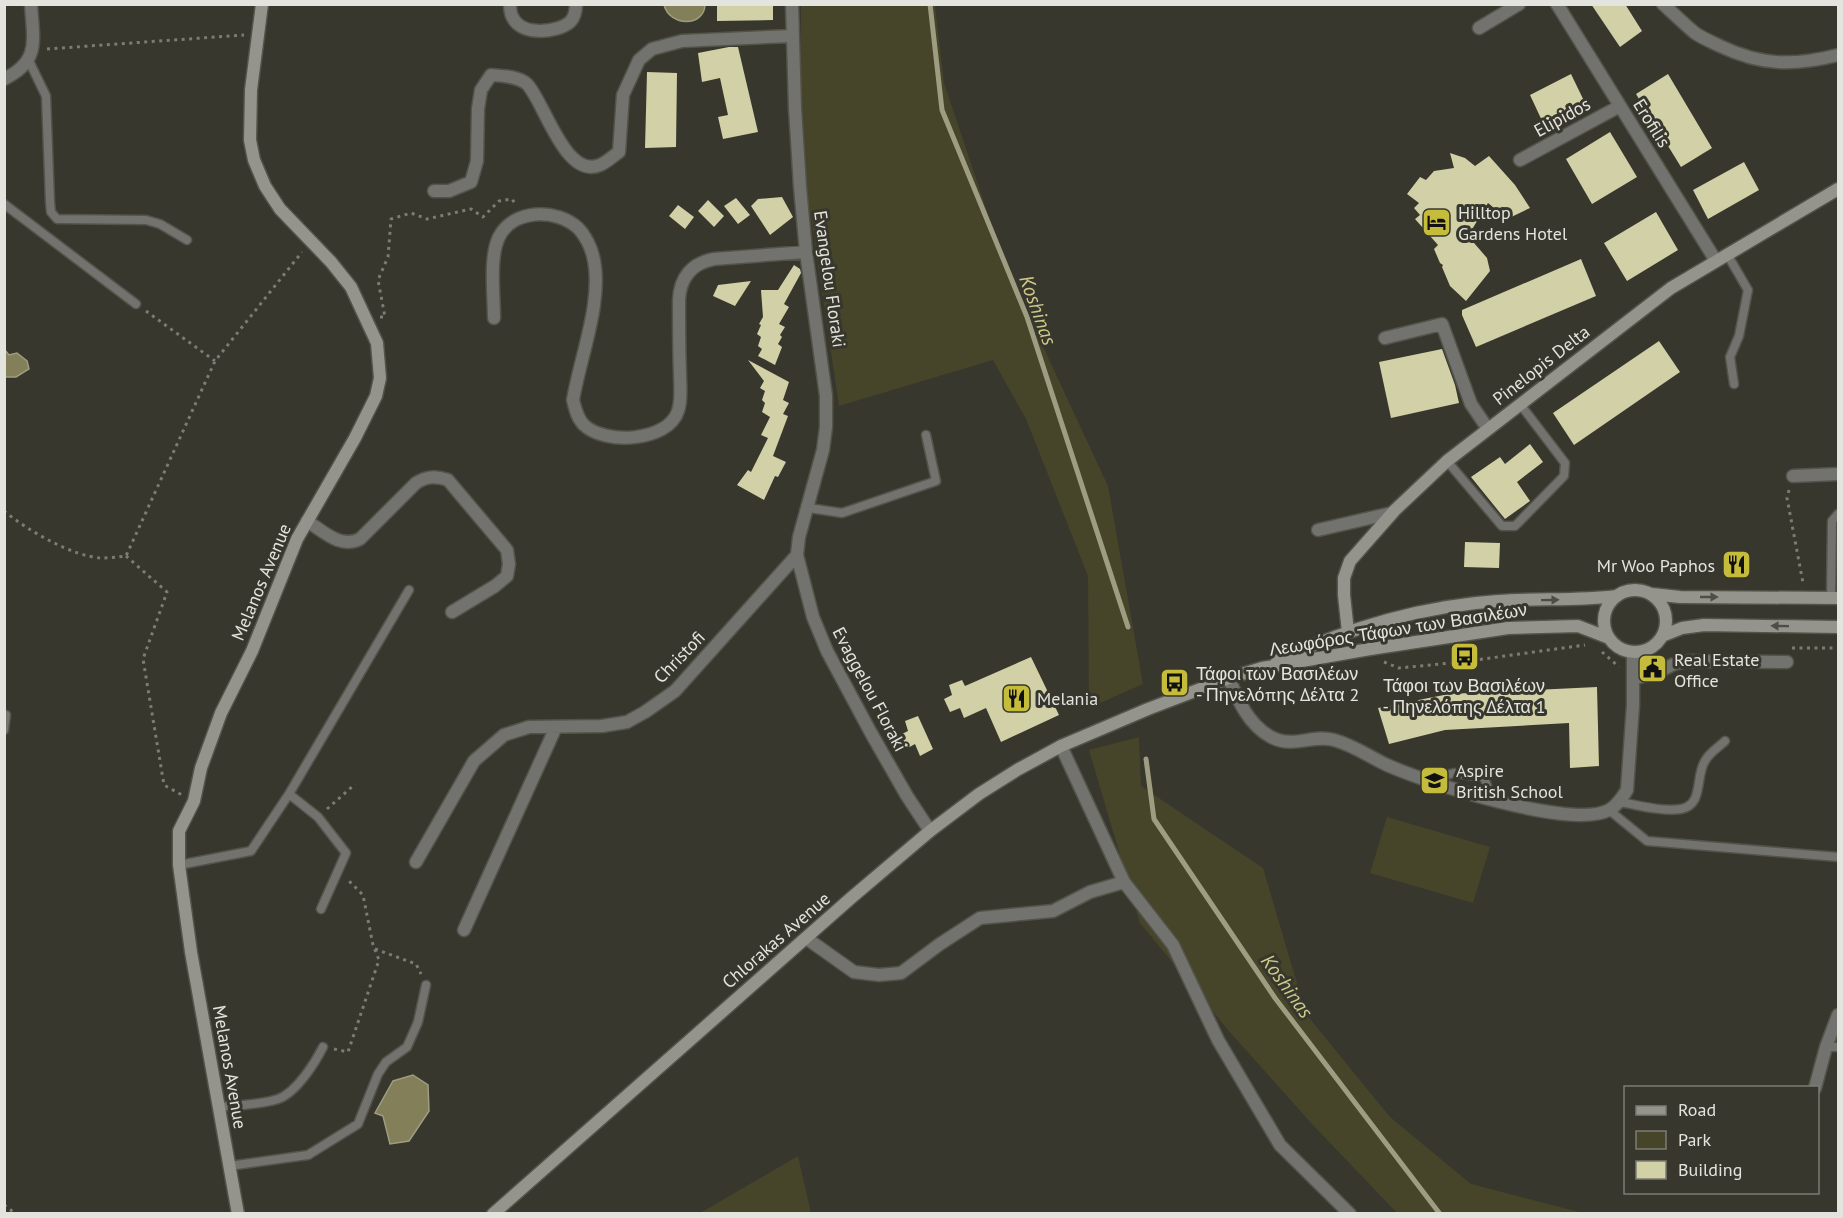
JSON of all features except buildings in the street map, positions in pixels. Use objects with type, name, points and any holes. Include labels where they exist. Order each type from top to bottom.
[{"type":"main road","name":"Melanos Avenue","points":[[238,1214],[191,952],[179,865],[179,831],[194,801],[201,768],[220,713],[252,651],[297,539],[355,438],[376,396],[380,378],[377,344],[351,287],[280,209],[265,186],[254,160],[250,140],[250,90],[262,4]]},
{"type":"main road","name":"Pinelopis Delta","points":[[1348,632],[1344,578],[1350,561],[1392,513],[1447,461],[1671,288],[1839,189]]},
{"type":"main road","points":[[1651,594],[1664,608],[1666,627],[1662,636],[1656,645],[1649,649],[1634,652],[1624,650],[1610,638],[1605,629],[1604,619],[1606,609],[1617,596],[1626,591],[1634,590],[1680,597],[1835,598]]},
{"type":"main road","name":"Λεωφόρος Τάφων των Βασιλέων","points":[[1262,668],[1348,632],[1434,609],[1498,601],[1617,596]]},
{"type":"main road","name":"Λεωφόρος Τάφων των Βασιλέων","points":[[1104,726],[1229,678],[1262,668],[1515,627],[1578,626],[1610,638]]},
{"type":"main road","points":[[1662,636],[1682,628],[1698,626],[1839,627]]},
{"type":"main road","name":"Chlorakas Avenue","points":[[494,1214],[930,831],[979,794],[1017,770],[1104,726]]},
{"type":"street","points":[[4,79],[19,72],[31,56],[32,4]]},
{"type":"street","points":[[510,4],[513,18],[518,25],[526,29],[553,30],[570,21],[575,14],[576,4]]},
{"type":"street","name":"Evangelou Floraki","points":[[792,4],[796,150],[806,252],[826,396],[823,450],[799,537],[797,555]]},
{"type":"street","points":[[1479,28],[1519,4]]},
{"type":"street","name":"Erofilis","points":[[1557,4],[1716,261]]},
{"type":"street","points":[[1663,4],[1696,34],[1734,52],[1758,60],[1784,64],[1812,62],[1839,55]]},
{"type":"street","points":[[434,191],[449,191],[471,182],[477,161],[478,109],[481,90],[491,75],[511,77],[526,83],[562,148],[582,165],[598,166],[619,152],[622,95],[639,60],[652,49],[682,41],[792,36]]},
{"type":"street","name":"Elipidos","points":[[1520,160],[1620,106]]},
{"type":"street","points":[[494,318],[495,245],[504,229],[522,216],[538,214],[554,216],[578,228],[594,257],[595,282],[593,316],[573,400],[576,411],[583,424],[607,435],[636,437],[652,434],[671,422],[678,411],[680,290],[687,274],[703,261],[714,258],[806,252]]},
{"type":"street","points":[[1384,338],[1442,324],[1471,404],[1488,429]]},
{"type":"street","points":[[1793,476],[1839,474]]},
{"type":"street","points":[[307,521],[338,541],[353,543],[360,539],[416,483],[425,478],[437,477],[448,480],[507,550],[509,564],[507,576],[452,612]]},
{"type":"street","points":[[1318,530],[1392,513]]},
{"type":"street","name":"Christofi","points":[[416,862],[474,761],[504,735],[529,727],[602,726],[627,722],[675,692],[797,555]]},
{"type":"street","name":"Evaggelou Floraki","points":[[797,555],[813,617],[826,651],[886,760],[930,831]]},
{"type":"street","points":[[1229,678],[1247,715],[1256,726],[1282,741],[1297,743],[1323,739],[1333,740],[1426,780],[1492,800],[1570,815],[1591,815],[1609,810],[1628,790],[1634,652]]},
{"type":"street","points":[[1634,674],[1654,674],[1674,664],[1688,661],[1787,662]]},
{"type":"street","points":[[464,930],[556,727]]},
{"type":"street","points":[[1061,746],[1124,882],[1173,945],[1218,1040],[1280,1145],[1350,1214]]},
{"type":"street","points":[[806,938],[854,972],[879,975],[901,973],[980,918],[1053,912],[1090,892],[1124,882]]},
{"type":"street","points":[[1816,1086],[1832,1047],[1839,1016]]},
{"type":"lane","points":[[31,56],[46,96],[51,213],[57,219],[146,220],[160,224],[187,240]]},
{"type":"lane","points":[[4,204],[136,304]]},
{"type":"lane","points":[[1727,254],[1748,290],[1739,336],[1730,357],[1734,384]]},
{"type":"lane","points":[[1447,461],[1502,526],[1515,526],[1564,476],[1565,463],[1520,404]]},
{"type":"lane","points":[[808,508],[842,513],[936,481],[926,435]]},
{"type":"lane","points":[[1835,598],[1832,521],[1839,514]]},
{"type":"lane","points":[[179,865],[251,851],[290,794],[409,590]]},
{"type":"lane","points":[[4,730],[6,715]]},
{"type":"lane","points":[[1619,802],[1668,809],[1688,807],[1696,798],[1700,772],[1705,759],[1725,741]]},
{"type":"lane","points":[[1426,780],[1454,773],[1484,777],[1492,800]]},
{"type":"lane","points":[[290,794],[318,817],[346,853],[321,909]]},
{"type":"lane","points":[[1609,810],[1647,841],[1839,857]]},
{"type":"lane","points":[[229,1166],[308,1155],[358,1124],[378,1074],[386,1062],[407,1047],[418,1022],[426,985]]},
{"type":"lane","points":[[218,1107],[280,1099],[303,1079],[314,1065],[323,1047]]},
{"type":"path","points":[[31,56],[258,34]]},
{"type":"path","points":[[366,320],[385,317],[378,280],[388,257],[391,219],[411,213],[427,219],[471,209],[483,217],[499,201],[512,199],[522,216]]},
{"type":"path","points":[[126,556],[215,361],[311,241]]},
{"type":"path","points":[[136,304],[215,361]]},
{"type":"path","points":[[1793,476],[1787,498],[1805,598]]},
{"type":"path","points":[[4,511],[23,526],[63,547],[100,558],[126,556],[167,592],[143,659],[164,785],[194,801]]},
{"type":"path","points":[[1355,652],[1399,668],[1584,645],[1592,647]]},
{"type":"path","points":[[1783,648],[1839,648]]},
{"type":"path","points":[[1599,650],[1618,667],[1634,674]]},
{"type":"path","points":[[318,817],[355,784]]},
{"type":"path","points":[[323,1047],[348,1052],[379,960],[363,896],[338,871]]},
{"type":"path","points":[[375,949],[416,964],[426,985]]},
{"type":"path","points":[[4,1205],[16,1214]]},
{"type":"green space","points":[[801,5],[935,5],[944,83],[1005,265],[1108,486],[1143,684],[1089,708],[1088,576],[1026,419],[993,360],[839,406],[801,150]]},
{"type":"green space","points":[[1139,737],[1141,786],[1263,868],[1306,1014],[1390,1117],[1471,1184],[1580,1213],[1397,1213],[1311,1123],[1228,1030],[1140,923],[1089,750]]},
{"type":"green space","points":[[1387,817],[1490,847],[1473,903],[1370,873]]},
{"type":"green space","points":[[798,1156],[811,1213],[700,1213]]},
{"type":"shaded area","points":[[664,5],[705,5],[699,17],[686,22],[673,17]]},
{"type":"shaded area","points":[[5,350],[9,355],[17,353],[27,361],[29,369],[16,377],[5,377]]},
{"type":"shaded area","points":[[413,1075],[428,1085],[429,1111],[409,1141],[390,1144],[383,1116],[375,1113],[393,1081]]},
{"type":"waterway","name":"Koshinas","points":[[930,4],[942,110],[1027,317],[1128,627]]},
{"type":"waterway","name":"Koshinas","points":[[1146,759],[1154,819],[1275,998],[1440,1214]]},
{"type":"place","name":"Hilltop Gardens Hotel","points":[[1437,222]]},
{"type":"place","name":"Mr Woo Paphos","points":[[1736,565]]},
{"type":"place","name":"Τάφοι των Βασιλέων - Πηνελόπης Δέλτα 1","points":[[1464,656]]},
{"type":"place","name":"Real Estate Office","points":[[1653,669]]},
{"type":"place","name":"Τάφοι των Βασιλέων - Πηνελόπης Δέλτα 2","points":[[1175,683]]},
{"type":"place","name":"Melania","points":[[1016,698]]},
{"type":"place","name":"Aspire British School","points":[[1435,780]]}]
